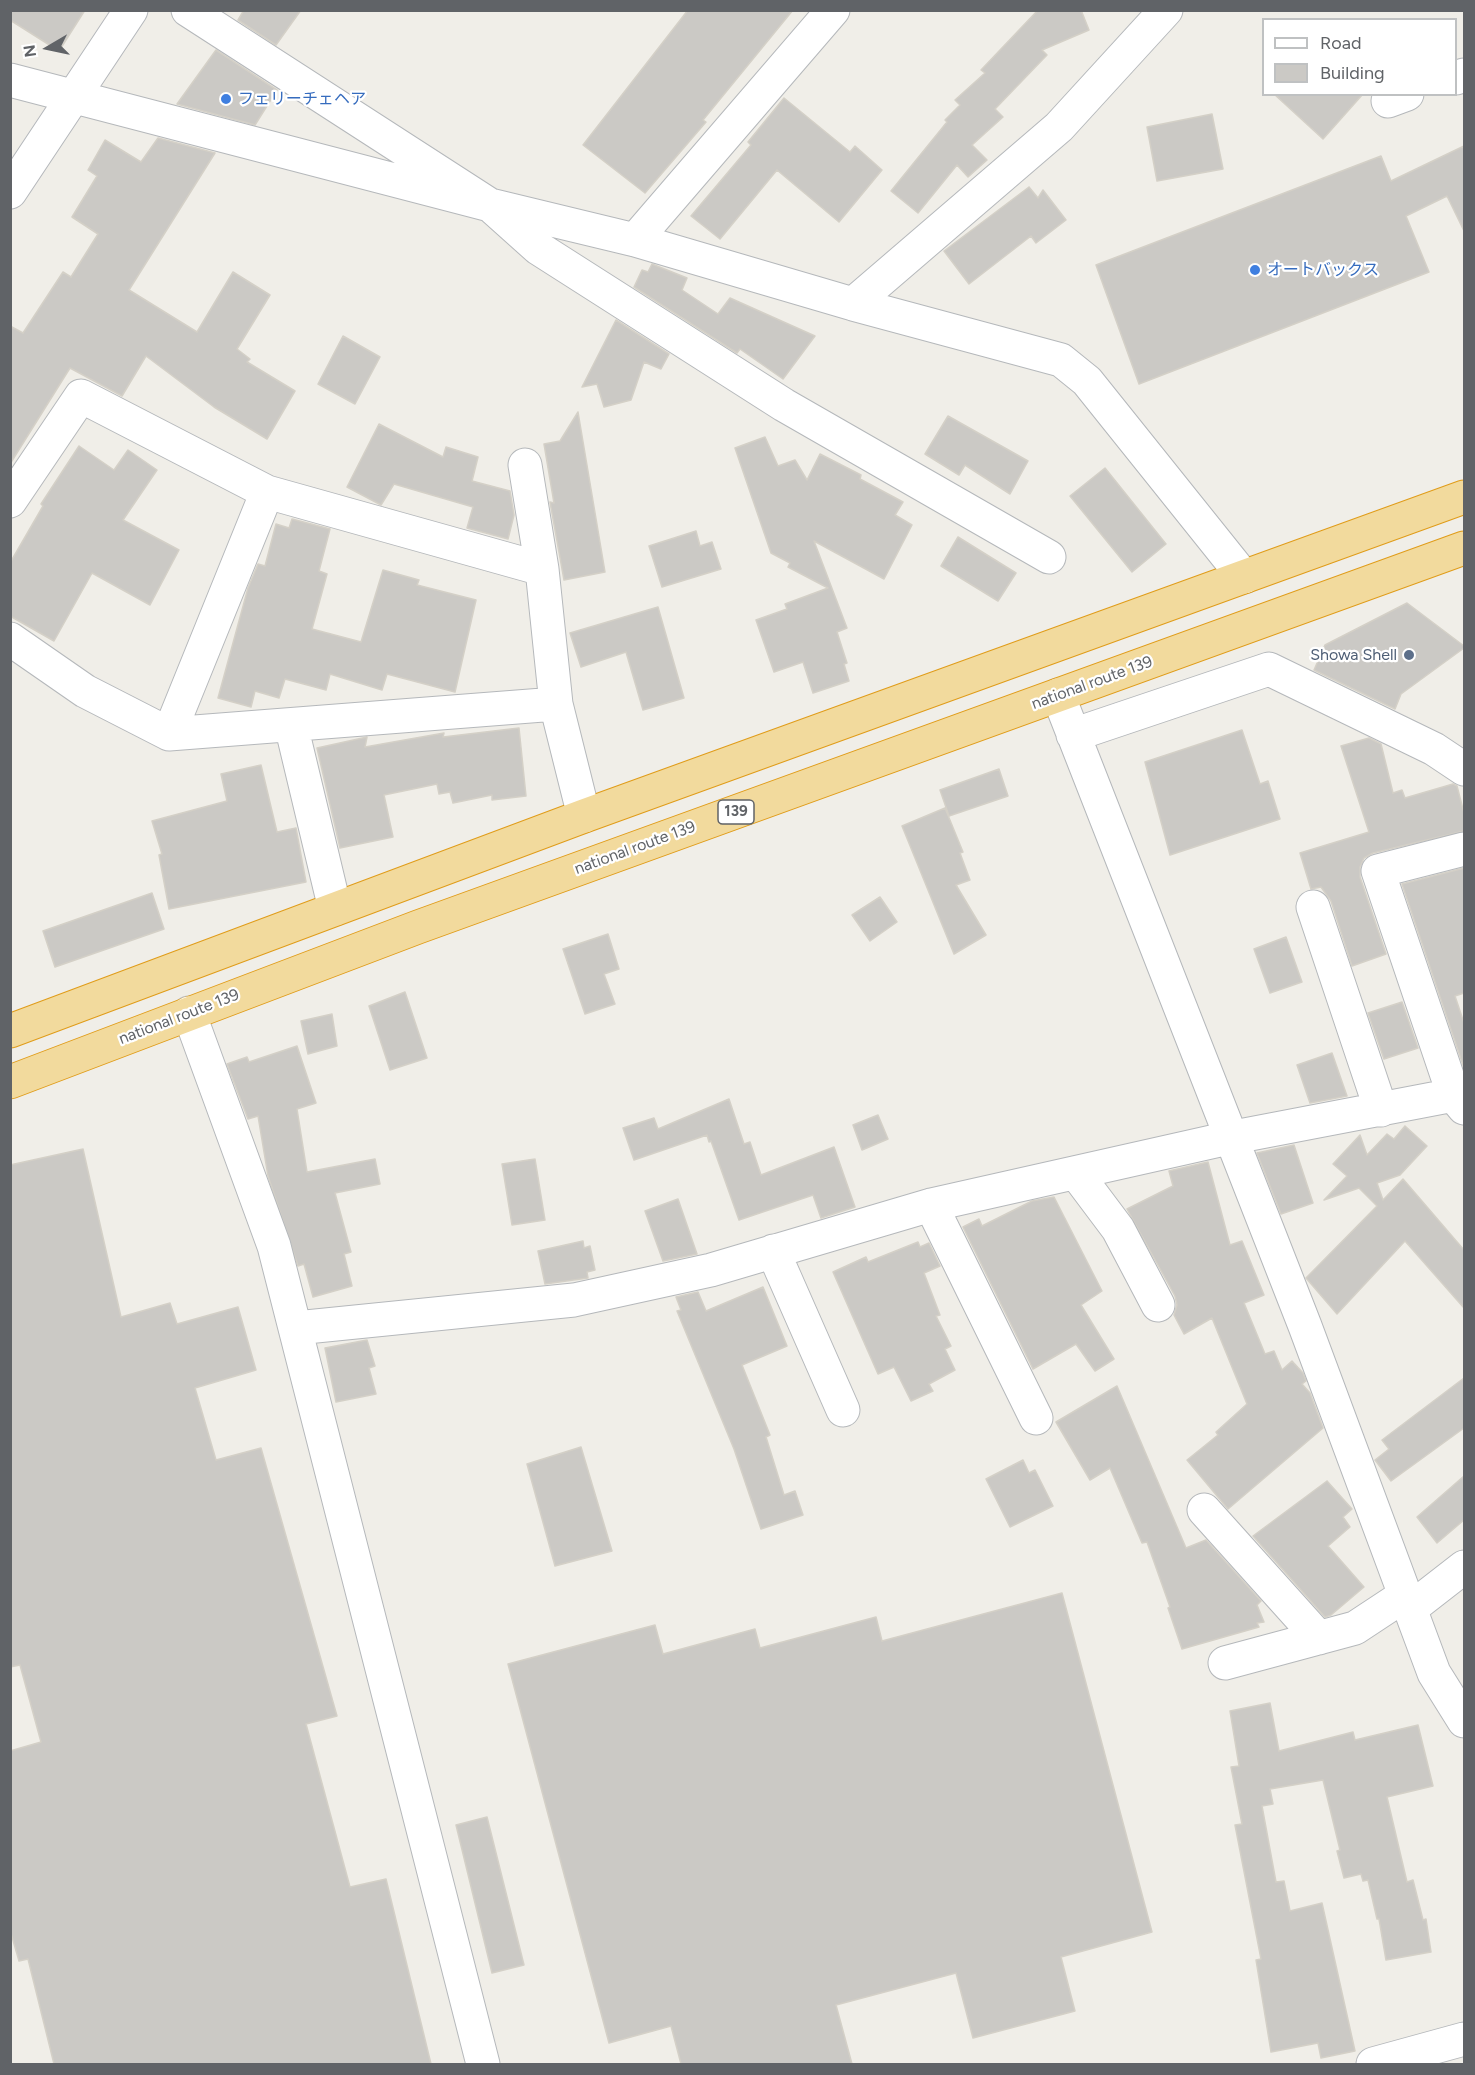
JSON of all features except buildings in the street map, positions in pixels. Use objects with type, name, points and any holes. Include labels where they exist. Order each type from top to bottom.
[{"type":"highway","points":[[10,1031],[584,816],[1464,497]]},
{"type":"highway","name":"national route 139","points":[[10,1082],[429,923],[1464,548]]},
{"type":"street","points":[[10,192],[130,10]]},
{"type":"street","points":[[188,10],[490,205],[538,249],[784,405],[1049,557]]},
{"type":"street","points":[[635,240],[833,10]]},
{"type":"street","points":[[853,304],[1059,127],[1166,10]]},
{"type":"street","points":[[10,80],[72,98],[635,240],[853,304],[1061,360],[1087,381],[1244,577]]},
{"type":"street","points":[[10,501],[81,396],[267,492],[542,569]]},
{"type":"street","points":[[525,465],[542,569],[556,704],[584,816]]},
{"type":"street","points":[[169,734],[267,492]]},
{"type":"street","points":[[10,639],[86,691],[169,734],[556,704]]},
{"type":"street","points":[[1073,735],[1269,669],[1434,749],[1464,769]]},
{"type":"street","points":[[1058,695],[1229,1138],[1305,1326],[1434,1673],[1464,1721]]},
{"type":"street","points":[[291,725],[335,909]]},
{"type":"street","points":[[296,1328],[574,1299],[711,1270],[931,1205],[1229,1138],[1381,1110],[1461,1099],[1378,871],[1464,849]]},
{"type":"street","points":[[1313,907],[1381,1110]]},
{"type":"street","points":[[189,1013],[274,1246],[483,2064]]},
{"type":"street","points":[[1076,1173],[1118,1229],[1158,1305]]},
{"type":"street","points":[[931,1205],[1036,1418]]},
{"type":"street","points":[[773,1251],[843,1410]]},
{"type":"street","points":[[1204,1510],[1318,1638]]},
{"type":"street","points":[[1225,1663],[1355,1628],[1407,1602],[1464,1567]]},
{"type":"street","points":[[1373,2064],[1464,2039]]},
{"type":"place","name":"フェリーチェヘア","points":[[226,99]]},
{"type":"place","name":"オートバックス","points":[[1255,270]]},
{"type":"place","name":"Showa Shell","points":[[1409,655]]}]
